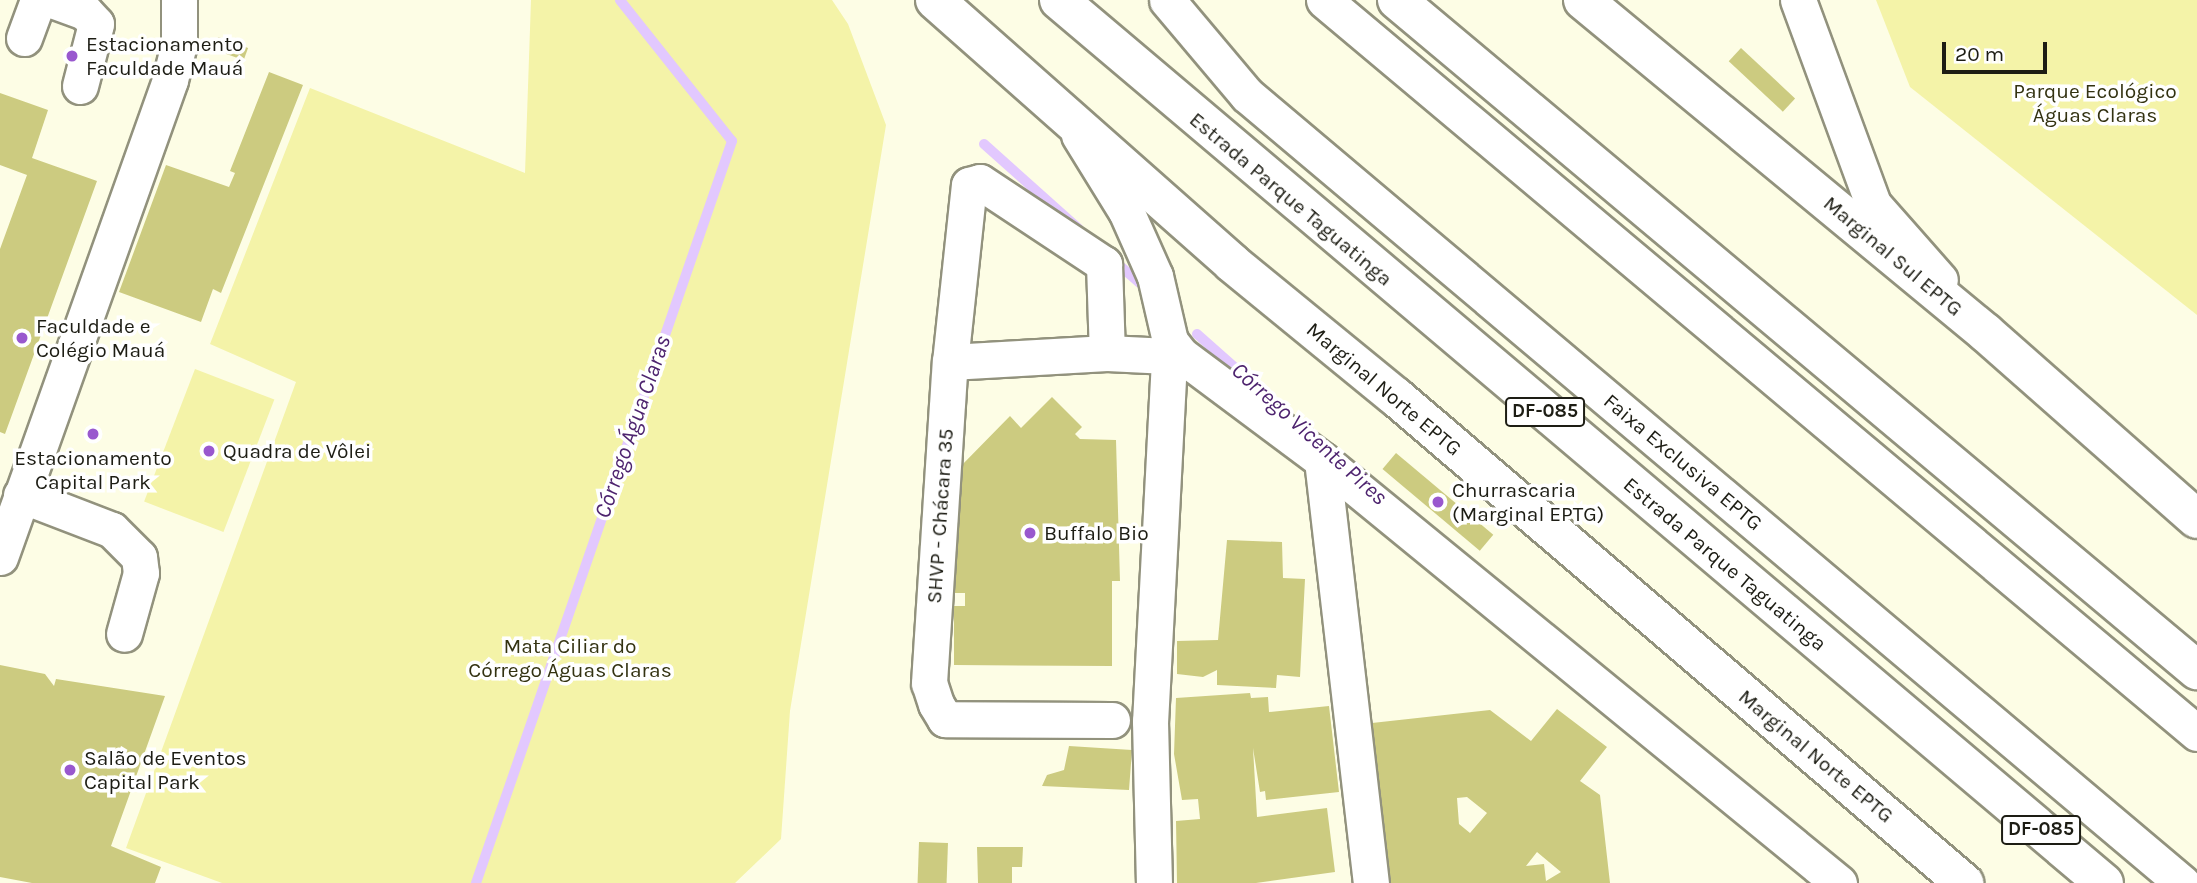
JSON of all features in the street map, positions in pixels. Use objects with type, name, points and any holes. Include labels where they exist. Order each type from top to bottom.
[{"type":"main road","name":"Marginal Norte EPTG","points":[[935,0],[1232,262],[1396,397],[1964,883]]},
{"type":"main road","points":[[1041,0],[1111,47]]},
{"type":"main road","name":"Estrada Parque Taguatinga","points":[[1059,0],[1111,47],[2104,883]]},
{"type":"main road","points":[[1397,0],[2197,670]]},
{"type":"main road","name":"Marginal Sul EPTG","points":[[1583,0],[1986,333],[2197,519]]},
{"type":"street","points":[[24,38],[38,0]]},
{"type":"street","points":[[52,0],[85,12],[96,24],[80,86]]},
{"type":"street","points":[[0,557],[170,80],[179,45],[179,0]]},
{"type":"street","name":"Faixa Exclusiva EPTG","points":[[1167,0],[1247,95],[2182,883]]},
{"type":"street","points":[[1324,0],[2197,733]]},
{"type":"street","points":[[1798,0],[1873,204],[1986,333]]},
{"type":"street","points":[[1065,112],[1130,222],[1154,276],[1169,348],[1150,721],[1154,883]]},
{"type":"street","points":[[1107,353],[1104,264],[980,182],[968,185],[950,362],[1107,353],[1169,348],[1181,355],[1322,460],[1830,878]]},
{"type":"street","name":"SHVP - Chácara 35","points":[[950,362],[929,683],[936,705],[945,719],[1112,720]]},
{"type":"street","points":[[1322,460],[1371,883]]},
{"type":"street","points":[[21,495],[112,530],[139,557],[141,573],[124,634]]},
{"type":"green space","name":"Mata Ciliar do Córrego Águas Claras","points":[[531,0],[832,0],[848,24],[886,125],[790,711],[781,839],[735,883],[222,883],[126,848],[296,382],[210,344],[310,88],[525,173]]},
{"type":"green space","name":"Parque Ecológico Águas Claras","points":[[1876,0],[2197,0],[2197,315],[1910,87]]},
{"type":"green space","name":"Quadra de Vôlei","points":[[195,369],[274,399],[223,532],[144,502]]},
{"type":"building","points":[[218,37],[248,48],[244,60],[214,49]]},
{"type":"building","points":[[1741,48],[1795,98],[1783,112],[1729,61]]},
{"type":"building","points":[[269,72],[303,85],[221,293],[213,289],[201,322],[119,292],[166,165],[229,187],[235,173],[230,171]]},
{"type":"building","points":[[0,93],[48,110],[32,158],[97,181],[5,434],[0,432],[0,249],[27,175],[0,165]]},
{"type":"building","name":"Buffalo Bio","points":[[1052,397],[1082,427],[1075,434],[1080,439],[1116,440],[1120,581],[1112,581],[1112,666],[954,665],[954,606],[965,606],[965,593],[953,593],[953,605],[939,606],[959,468],[1010,416],[1021,428]]},
{"type":"building","name":"Churrascaria (Marginal EPTG)","points":[[1396,453],[1493,535],[1480,551],[1383,469]]},
{"type":"building","points":[[1227,540],[1282,542],[1283,578],[1305,579],[1300,677],[1277,675],[1276,688],[1217,685],[1217,670],[1203,677],[1177,674],[1177,641],[1218,640]]},
{"type":"building","name":"Salão de Eventos Capital Park","points":[[0,665],[45,674],[54,686],[56,679],[165,696],[111,846],[161,867],[155,883],[32,883],[0,877]]},
{"type":"building","points":[[1250,693],[1251,698],[1268,697],[1269,712],[1329,706],[1339,792],[1266,800],[1265,791],[1260,792],[1253,748],[1257,817],[1327,808],[1335,872],[1256,883],[1177,883],[1176,821],[1200,819],[1198,799],[1182,800],[1174,754],[1176,698]]},
{"type":"building","points":[[1557,709],[1607,747],[1580,781],[1600,795],[1610,883],[1391,883],[1372,723],[1490,710],[1531,741]],"holes":[[[1467,797],[1487,813],[1470,833],[1459,824],[1457,798]],[[1537,852],[1561,872],[1546,881],[1544,864],[1526,866]]]},
{"type":"building","points":[[1069,746],[1132,750],[1129,790],[1042,786],[1047,775],[1064,770]]},
{"type":"building","points":[[919,842],[948,843],[947,883],[918,883]]},
{"type":"building","points":[[977,847],[1023,847],[1022,867],[1012,867],[1012,883],[978,883]]},
{"type":"waterway","name":"Córrego Água Claras","points":[[476,883],[732,141],[620,0]]},
{"type":"waterway","name":"Córrego Vicente Pires","points":[[984,144],[1079,229]]},
{"type":"waterway","name":"Córrego Vicente Pires","points":[[1111,258],[1140,283]]},
{"type":"waterway","name":"Córrego Vicente Pires","points":[[1197,334],[1284,411]]},
{"type":"place","name":"Estacionamento Faculdade Mauá","points":[[72,56]]},
{"type":"place","name":"Faculdade e Colégio Mauá","points":[[22,338]]},
{"type":"place","name":"Estacionamento Capital Park","points":[[93,434]]},
{"type":"place","name":"Quadra de Vôlei","points":[[209,451]]},
{"type":"place","name":"Churrascaria (Marginal EPTG)","points":[[1438,502]]},
{"type":"place","name":"Buffalo Bio","points":[[1030,533]]},
{"type":"place","name":"Salão de Eventos Capital Park","points":[[70,770]]}]
